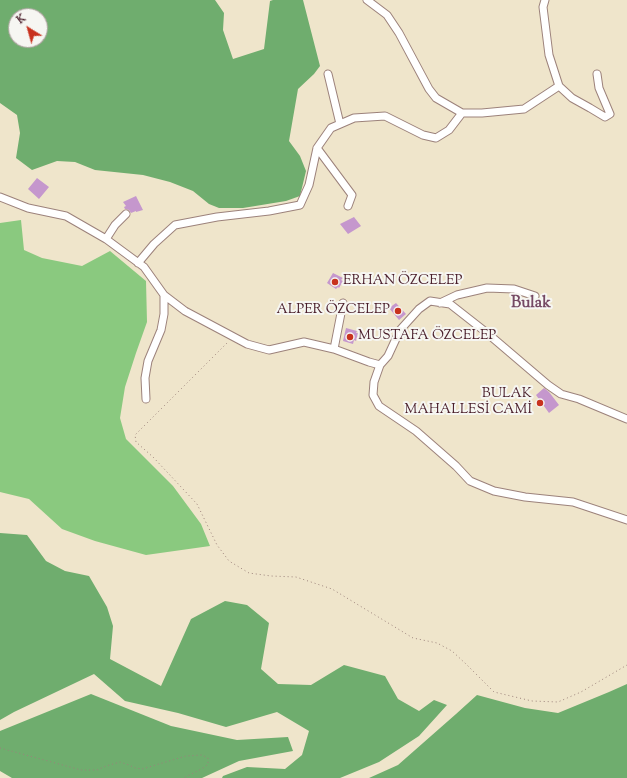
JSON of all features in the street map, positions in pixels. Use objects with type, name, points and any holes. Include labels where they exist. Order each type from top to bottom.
[{"type":"street","points":[[367,0],[387,15],[399,33],[429,89],[436,98],[462,114],[524,108],[559,86]]},
{"type":"street","points":[[545,0],[543,7],[549,55],[559,86],[572,98],[605,118],[610,114],[599,88],[597,74]]},
{"type":"street","points":[[328,74],[340,124]]},
{"type":"street","points":[[138,264],[154,244],[175,226],[217,217],[269,211],[300,205],[309,185],[317,148],[331,128],[354,118],[386,116],[423,135],[436,138],[449,130],[462,114]]},
{"type":"street","points":[[317,148],[352,195],[348,206]]},
{"type":"street","points":[[0,197],[28,208],[66,216],[106,239],[144,268],[164,295],[184,311],[247,344],[269,350],[304,342],[334,349],[380,365]]},
{"type":"street","points":[[106,239],[115,225],[126,214]]},
{"type":"street","points":[[440,303],[457,295],[487,288],[514,289],[535,296]]},
{"type":"street","points":[[146,399],[145,378],[148,361],[161,330],[164,314],[164,295]]},
{"type":"street","points":[[334,349],[343,302]]},
{"type":"street","points":[[627,419],[579,399],[561,394],[450,304],[430,302],[420,309],[400,330],[388,356],[380,365],[374,382],[374,395],[380,406],[416,431],[456,466],[470,481],[494,491],[525,498],[573,502],[627,520]]},
{"type":"path","points":[[234,337],[135,435],[136,442],[153,457],[197,504],[217,545],[229,561],[249,574],[296,577],[332,589],[413,638],[437,643],[452,651],[494,692],[532,701],[558,702],[581,692],[627,665]]},
{"type":"path","points":[[0,748],[81,770],[97,770],[120,762],[142,769],[186,756],[202,755],[208,758],[208,764],[204,768],[195,771],[184,778]]},
{"type":"green space","points":[[0,0],[215,0],[224,13],[223,30],[233,59],[264,49],[270,1],[303,0],[320,66],[298,89],[289,141],[300,156],[306,171],[300,196],[286,201],[243,208],[219,208],[209,204],[193,191],[170,182],[143,175],[95,170],[75,162],[57,161],[32,170],[16,158],[20,133],[17,115],[0,103]]},
{"type":"green space","points":[[21,220],[24,250],[42,258],[82,266],[110,251],[146,281],[147,322],[125,387],[120,418],[126,439],[173,486],[201,524],[210,546],[146,555],[95,541],[62,529],[29,499],[0,492],[0,223]]},
{"type":"green space","points":[[0,533],[27,535],[46,561],[65,571],[89,576],[107,607],[113,626],[110,659],[161,686],[191,619],[225,601],[247,605],[269,623],[261,669],[278,684],[311,685],[344,665],[385,676],[398,699],[419,711],[434,700],[447,705],[419,736],[379,762],[340,778],[222,778],[223,776],[247,767],[285,769],[302,755],[309,731],[277,712],[226,727],[178,713],[125,701],[94,674],[0,720]]},
{"type":"green space","points":[[627,684],[627,778],[369,778],[398,765],[477,695],[525,708],[558,713]]},
{"type":"green space","points":[[91,694],[171,726],[237,740],[288,737],[293,751],[239,761],[202,778],[12,778],[0,771],[0,731]]},
{"type":"building","points":[[37,178],[49,187],[39,199],[28,189]]},
{"type":"building","points":[[136,196],[143,210],[131,213],[129,210],[125,209],[124,207],[126,206],[123,202]]},
{"type":"building","points":[[354,217],[361,226],[348,234],[340,224]]},
{"type":"building","name":"ERHAN ÖZCELEP","points":[[333,273],[343,278],[339,288],[338,287],[336,289],[327,283]]},
{"type":"building","name":"ALPER ÖZCELEP","points":[[396,303],[406,314],[399,320],[389,308]]},
{"type":"building","name":"MUSTAFA ÖZCELEP","points":[[346,328],[357,331],[356,333],[358,333],[356,341],[354,340],[353,344],[343,341]]},
{"type":"building","points":[[544,388],[559,405],[549,413],[536,395]]},
{"type":"place","name":"ERHAN ÖZCELEP","points":[[335,282]]},
{"type":"place","name":"ALPER ÖZCELEP","points":[[398,311]]},
{"type":"place","name":"MUSTAFA ÖZCELEP","points":[[350,337]]},
{"type":"place","name":"BULAK MAHALLESİ CAMİ","points":[[540,403]]},
{"type":"district","name":"Bulak","points":[[531,304]]}]
